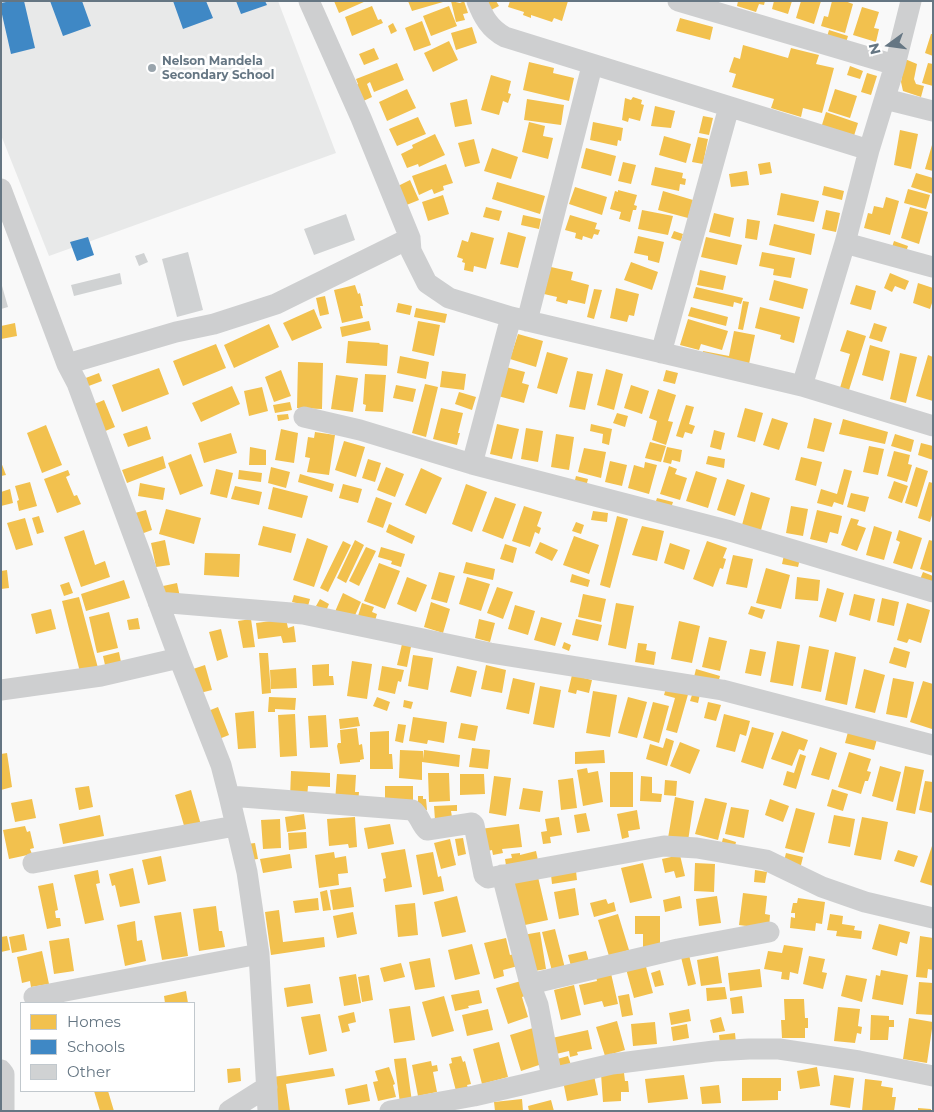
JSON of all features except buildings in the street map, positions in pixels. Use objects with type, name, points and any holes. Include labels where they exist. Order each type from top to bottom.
[{"type":"street","points":[[309,1],[361,118],[410,238],[411,251],[427,283],[449,298],[519,319],[802,386],[933,426]]},
{"type":"street","points":[[476,1],[483,17],[495,32],[504,38],[868,150]]},
{"type":"street","points":[[678,1],[895,65]]},
{"type":"street","points":[[802,386],[845,243],[868,150],[895,65],[911,1]]},
{"type":"street","points":[[472,464],[519,319],[592,66]]},
{"type":"street","points":[[885,99],[933,112]]},
{"type":"street","points":[[661,353],[729,107]]},
{"type":"street","points":[[1,189],[67,364],[77,383],[178,658],[221,765],[247,872],[259,954],[268,1111]]},
{"type":"street","points":[[67,364],[176,332],[214,324],[276,304],[410,238]]},
{"type":"street","points":[[845,243],[933,267]]},
{"type":"street","points":[[304,418],[360,430],[472,464],[730,531],[933,592]]},
{"type":"street","points":[[158,602],[303,614],[490,652],[722,690],[933,745]]},
{"type":"street","points":[[1,690],[101,676],[178,658]]},
{"type":"street","points":[[229,796],[412,810],[417,813],[426,830],[472,823],[484,875],[488,878],[664,846],[697,848],[766,860],[822,887],[856,899],[933,918]]},
{"type":"street","points":[[33,863],[235,826]]},
{"type":"street","points":[[502,876],[530,984],[538,1005],[552,1078]]},
{"type":"street","points":[[530,984],[678,949],[770,932]]},
{"type":"street","points":[[34,997],[259,954]]},
{"type":"street","points":[[390,1111],[474,1096],[612,1064],[749,1048],[780,1049],[859,1061],[933,1076]]},
{"type":"street","points":[[1,1070],[4,1074],[4,1111]]},
{"type":"street","points":[[229,1111],[267,1087]]},
{"type":"shaded area","name":"Nelson Mandela Secondary School","points":[[1,1],[278,1],[336,153],[49,256],[1,135]]},
{"type":"place","name":"Nelson Mandela Secondary School","points":[[152,68]]}]
